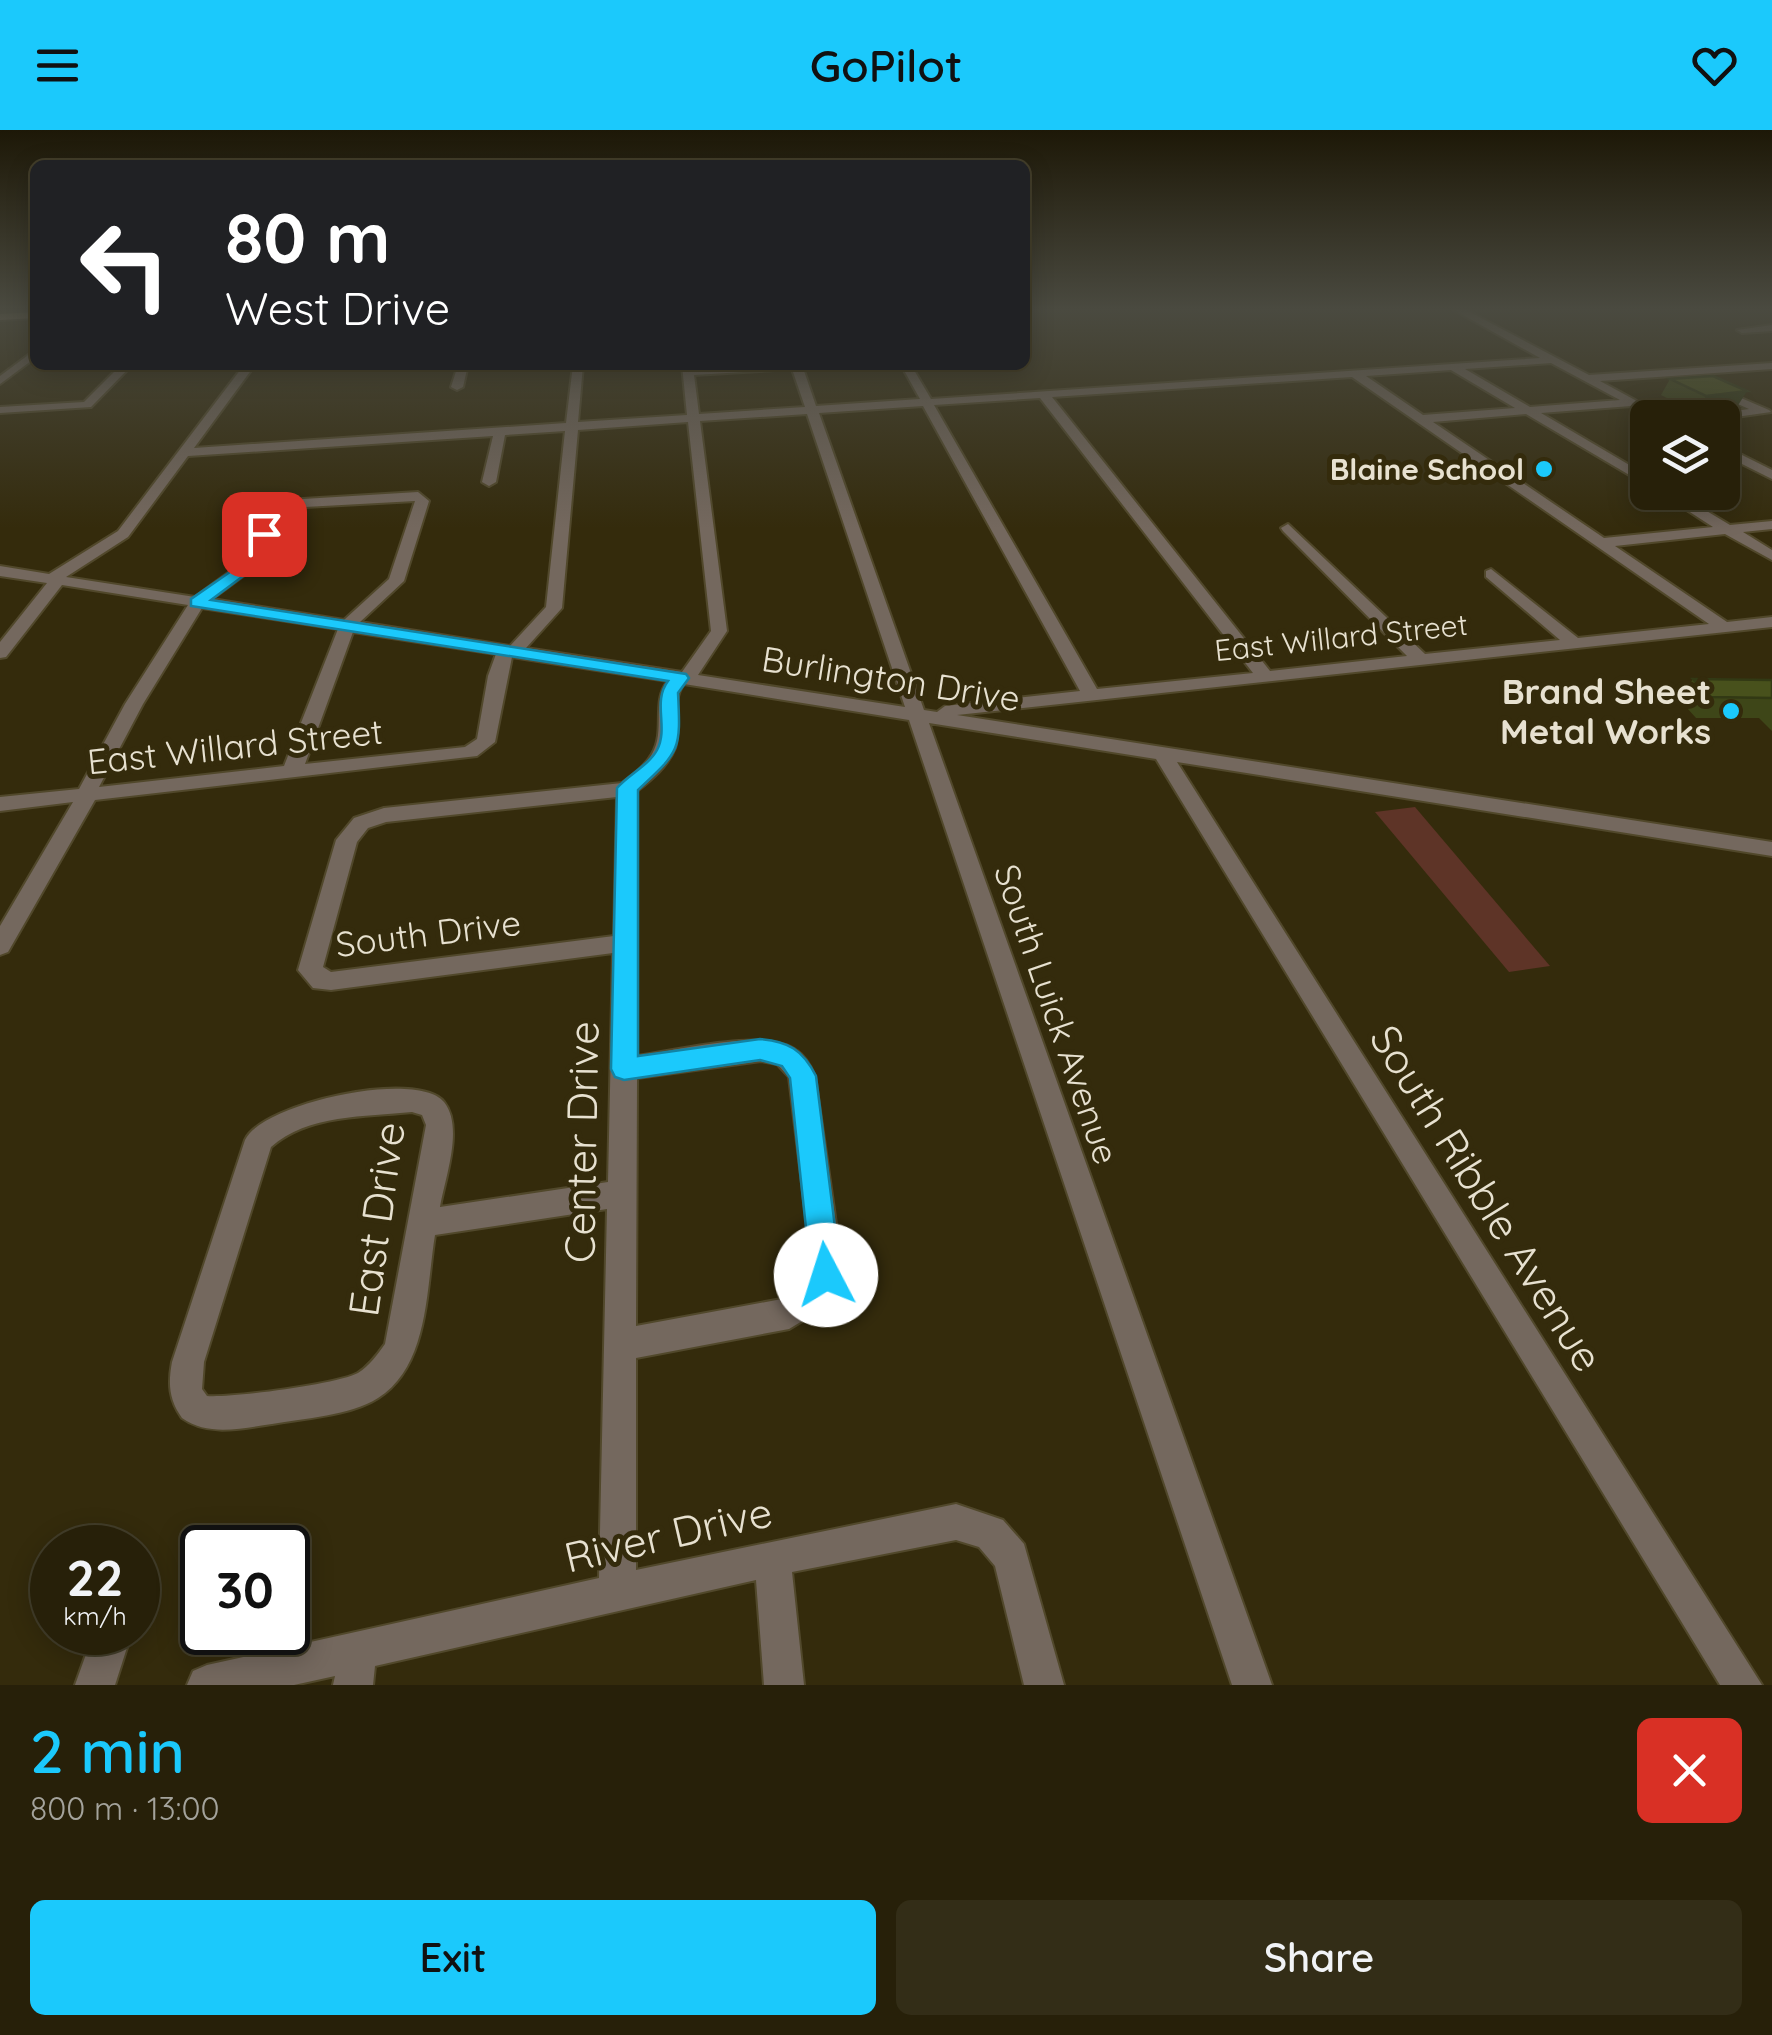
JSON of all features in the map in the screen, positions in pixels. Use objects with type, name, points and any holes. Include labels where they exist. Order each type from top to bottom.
[{"type":"street","points":[[0,410],[86,405],[109,383]]},
{"type":"street","points":[[0,652],[55,580],[123,534],[236,383]]},
{"type":"street","points":[[456,388],[458,383]]},
{"type":"street","points":[[510,650],[553,612],[577,383]]},
{"type":"street","points":[[628,788],[666,754],[670,736],[668,692],[719,631],[689,383]]},
{"type":"street","name":"South Luick Avenue","points":[[802,383],[1252,1685]]},
{"type":"street","points":[[916,383],[1091,694]]},
{"type":"street","points":[[182,453],[1212,383]]},
{"type":"street","points":[[1368,383],[1724,627]]},
{"type":"street","points":[[1481,383],[1630,472]]},
{"type":"street","points":[[1595,383],[1630,401]]},
{"type":"street","points":[[1702,383],[1768,412]]},
{"type":"street","points":[[1043,394],[1264,675]]},
{"type":"street","points":[[1420,419],[1630,403]]},
{"type":"street","points":[[1740,414],[1768,412]]},
{"type":"street","points":[[489,482],[500,432]]},
{"type":"street","points":[[1740,460],[1772,475]]},
{"type":"street","points":[[1618,465],[1630,464]]},
{"type":"street","points":[[0,946],[134,704],[197,603],[249,565],[276,512],[283,508],[420,496],[422,501],[396,580],[347,626],[292,772]]},
{"type":"street","points":[[1695,510],[1772,556]]},
{"type":"street","points":[[1601,542],[1772,525]]},
{"type":"street","points":[[1288,528],[1420,660]]},
{"type":"street","name":"Burlington Drive","points":[[0,570],[1772,849]]},
{"type":"street","points":[[1491,574],[1574,643]]},
{"type":"street","name":"East Willard Street","points":[[917,714],[1769,625]]},
{"type":"street","name":"East Willard Street","points":[[0,804],[462,754],[486,742],[497,676],[510,650]]},
{"type":"street","name":"South Ribble Avenue","points":[[1162,753],[1742,1685]]},
{"type":"street","name":"Center Drive","points":[[617,1594],[628,788]]},
{"type":"street","name":"South Drive","points":[[626,944],[332,981],[315,977],[310,970],[347,840],[361,823],[384,815],[628,788]]},
{"type":"street","points":[[618,1345],[789,1313],[813,1300],[821,1290],[827,1266],[802,1076],[791,1059],[778,1051],[760,1050],[624,1069]]},
{"type":"street","name":"East Drive","points":[[425,1102],[438,1114],[440,1125],[425,1223],[400,1350],[387,1369],[366,1387],[228,1413],[206,1414],[191,1403],[185,1385],[188,1362],[250,1160],[265,1133],[302,1115],[425,1102]]},
{"type":"street","points":[[425,1223],[621,1192]]},
{"type":"street","name":"River Drive","points":[[207,1685],[356,1668],[617,1594],[772,1558],[956,1522],[990,1532],[1010,1556],[1044,1685]]},
{"type":"street","points":[[772,1558],[784,1685]]},
{"type":"street","points":[[95,1685],[105,1655]]},
{"type":"shaded area","points":[[1415,807],[1550,966],[1509,972],[1375,812]]},
{"type":"building","points":[[1678,383],[1728,383],[1747,391],[1706,396]]},
{"type":"building","points":[[1693,679],[1772,680],[1772,698],[1711,697]]},
{"type":"place","name":"Blaine School","points":[[1544,469]]},
{"type":"place","name":"Brand Sheet Metal Works","points":[[1731,711]]},
{"type":"route","points":[[264,534],[249,565],[197,603],[680,678],[668,692],[670,736],[666,754],[628,788],[624,1069],[760,1050],[778,1051],[791,1059],[802,1076],[826,1275]]}]
